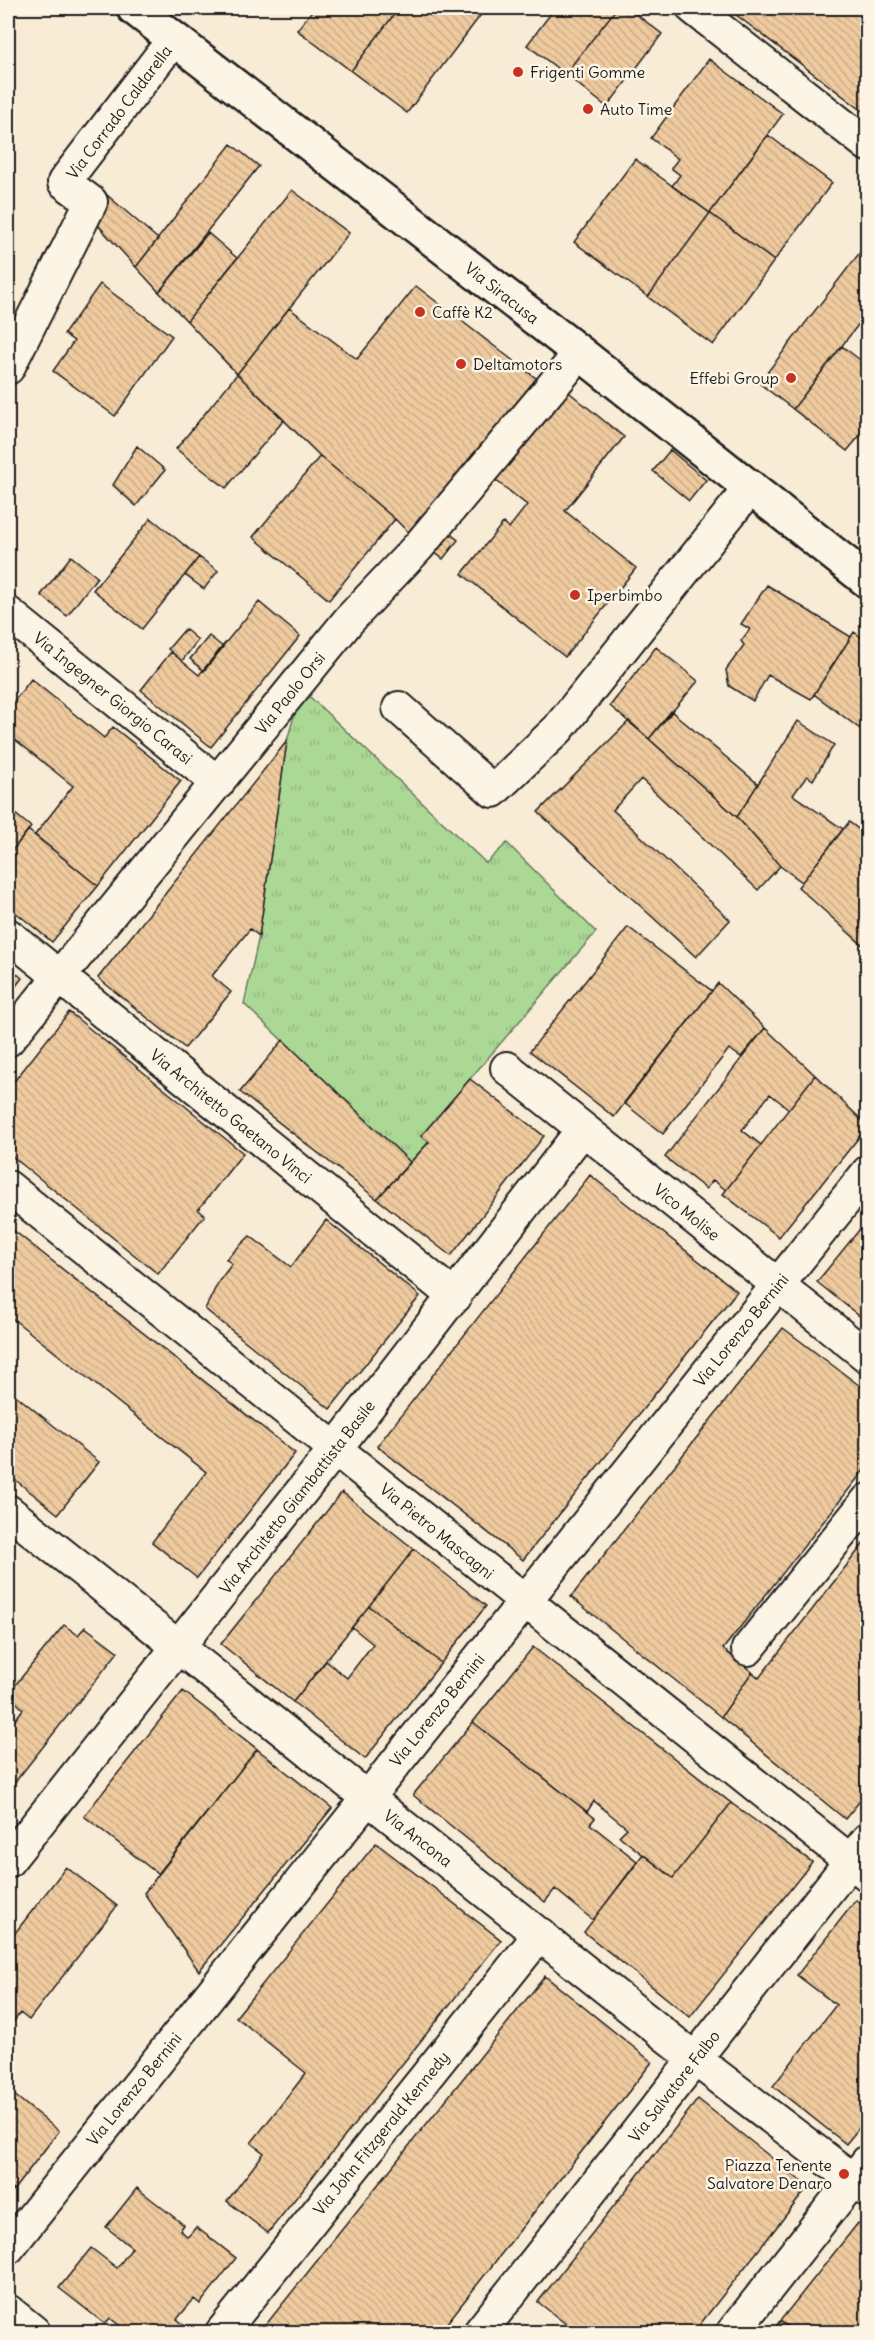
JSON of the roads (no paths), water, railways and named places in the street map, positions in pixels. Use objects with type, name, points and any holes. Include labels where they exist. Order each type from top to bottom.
[{"type":"main road","name":"Via Siracusa","points":[[134,8],[580,353],[867,581]]},
{"type":"street","points":[[693,8],[867,145]]},
{"type":"street","name":"Via Corrado Caldarella","points":[[8,368],[91,202],[64,182],[173,40]]},
{"type":"street","name":"Via Paolo Orsi","points":[[8,1040],[349,620],[418,547],[580,353]]},
{"type":"street","points":[[399,708],[493,791],[558,729],[751,487]]},
{"type":"street","name":"Via Ingegner Giorgio Carasi","points":[[8,613],[218,783]]},
{"type":"street","name":"Via Architetto Gaetano Vinci","points":[[8,935],[455,1297]]},
{"type":"street","name":"Vico Molise","points":[[507,1068],[867,1357]]},
{"type":"street","name":"Via Architetto Giambattista Basile","points":[[8,1861],[455,1297],[583,1129]]},
{"type":"street","name":"Via Lorenzo Bernini","points":[[8,2248],[867,1172]]},
{"type":"street","name":"Via Pietro Mascagni","points":[[8,1186],[336,1448],[524,1602],[862,1858]]},
{"type":"street","points":[[748,1649],[867,1500]]},
{"type":"street","name":"Via Ancona","points":[[8,1511],[695,2060],[855,2173]]},
{"type":"street","name":"Via Salvatore Falbo","points":[[480,2332],[695,2060],[862,1858]]},
{"type":"street","name":"Via John Fitzgerald Kennedy","points":[[222,2332],[540,1934]]},
{"type":"street","points":[[733,2332],[833,2205],[855,2173]]},
{"type":"street","points":[[8,2311],[34,2332]]},
{"type":"place","name":"Frigenti Gomme","points":[[518,72]]},
{"type":"place","name":"Auto Time","points":[[588,109]]},
{"type":"place","name":"Caffè K2","points":[[420,312]]},
{"type":"place","name":"Deltamotors","points":[[461,364]]},
{"type":"place","name":"Effebi Group","points":[[791,378]]},
{"type":"place","name":"Iperbimbo","points":[[575,595]]},
{"type":"place","name":"Piazza Tenente Salvatore Denaro","points":[[844,2174]]}]
